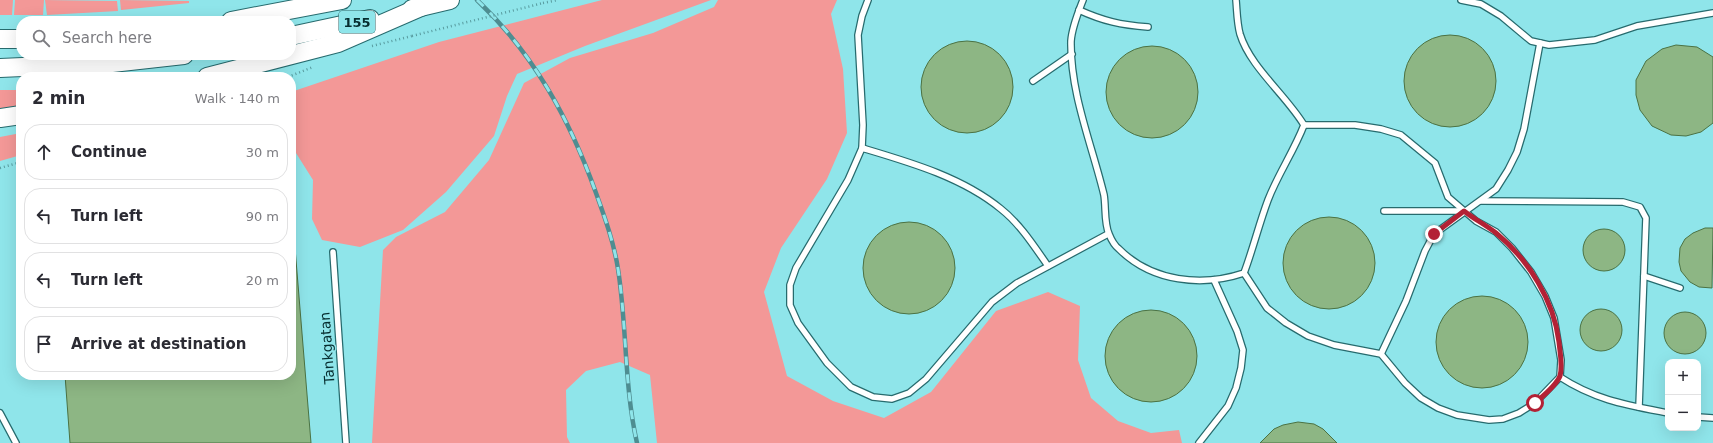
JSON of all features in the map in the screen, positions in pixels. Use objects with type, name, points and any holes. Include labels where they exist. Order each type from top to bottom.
[{"type":"main road","name":"155","points":[[257,16],[342,0]]},
{"type":"main road","name":"155","points":[[296,35],[450,0]]},
{"type":"main road","points":[[296,53],[338,42],[423,6]]},
{"type":"main road","points":[[0,39],[16,39]]},
{"type":"main road","points":[[0,68],[112,63],[139,60]]},
{"type":"main road","points":[[226,72],[271,60]]},
{"type":"main road","points":[[0,118],[16,116]]},
{"type":"lane","points":[[868,0],[862,16],[858,35],[863,125],[862,148],[848,180],[796,268],[790,285],[790,305],[798,323],[827,362],[851,387],[873,397],[892,400],[909,393],[936,368],[992,302],[1018,283],[1108,234]]},
{"type":"lane","points":[[1082,0],[1071,40],[1076,91],[1104,199],[1108,234],[1118,249],[1140,266],[1185,281],[1214,280],[1228,278],[1244,273]]},
{"type":"lane","points":[[1236,0],[1240,33],[1248,51],[1295,110],[1304,125]]},
{"type":"lane","points":[[1461,0],[1482,4],[1501,16],[1531,41],[1549,45],[1595,40],[1637,26],[1713,13]]},
{"type":"lane","points":[[1079,10],[1103,20],[1125,26],[1148,27]]},
{"type":"lane","points":[[1381,354],[1406,301],[1434,234],[1496,189],[1517,152],[1525,122],[1540,43]]},
{"type":"lane","points":[[1033,81],[1072,54]]},
{"type":"lane","points":[[1244,273],[1267,308],[1297,329],[1308,336],[1334,344],[1381,354],[1405,383],[1421,398],[1438,408],[1474,419],[1503,419],[1518,414],[1535,403],[1560,377],[1561,360],[1554,318],[1545,296],[1535,278],[1512,248],[1496,232],[1464,211],[1448,197],[1436,163],[1401,135],[1381,129],[1355,125],[1304,125]]},
{"type":"lane","points":[[1244,273],[1254,248],[1268,200],[1281,171],[1297,143],[1304,125]]},
{"type":"lane","points":[[862,148],[896,158],[947,178],[977,192],[1002,209],[1026,236],[1048,266]]},
{"type":"lane","points":[[1482,200],[1623,202],[1640,207],[1646,218],[1639,407]]},
{"type":"lane","points":[[1384,211],[1464,211]]},
{"type":"lane","name":"Tankgatan","points":[[333,252],[346,443]]},
{"type":"lane","points":[[1644,276],[1680,288]]},
{"type":"lane","points":[[1199,443],[1228,406],[1236,388],[1241,368],[1242,350],[1237,331],[1214,280]]},
{"type":"lane","points":[[1560,377],[1579,389],[1604,400],[1665,412]]},
{"type":"lane","points":[[0,413],[16,443]]},
{"type":"lane","points":[[1701,416],[1713,418]]},
{"type":"path","points":[[412,36],[558,0]]},
{"type":"path","points":[[0,168],[16,163]]},
{"type":"shaded area","points":[[0,0],[13,0],[12,15],[0,15]]},
{"type":"shaded area","points":[[15,0],[44,0],[43,15],[14,15]]},
{"type":"shaded area","points":[[45,0],[117,1],[118,11],[47,15]]},
{"type":"shaded area","points":[[120,0],[189,1],[189,3],[121,10]]},
{"type":"shaded area","points":[[602,0],[711,0],[585,46],[517,74],[507,96],[494,136],[446,192],[403,230],[360,247],[322,240],[312,219],[313,180],[296,153],[296,90],[439,42]]},
{"type":"shaded area","points":[[718,0],[837,0],[831,14],[843,69],[847,133],[827,179],[781,248],[764,292],[787,376],[833,401],[884,418],[931,392],[996,311],[1048,292],[1080,306],[1078,360],[1091,398],[1118,421],[1151,433],[1179,430],[1182,443],[657,443],[650,375],[620,362],[586,371],[566,390],[567,437],[570,443],[372,443],[383,250],[396,237],[445,212],[489,160],[524,83],[570,58],[653,33],[714,7]]},
{"type":"shaded area","points":[[0,90],[16,90],[16,110],[0,112]]},
{"type":"shaded area","points":[[16,134],[16,156],[0,161],[0,137]]},
{"type":"building","points":[[1450,35],[1468,39],[1482,49],[1492,63],[1496,81],[1492,99],[1482,113],[1468,123],[1450,127],[1432,123],[1418,113],[1408,99],[1404,81],[1408,63],[1418,49],[1432,39]]},
{"type":"building","points":[[967,41],[985,45],[999,55],[1009,69],[1013,87],[1009,105],[999,119],[985,129],[967,133],[949,129],[935,119],[925,105],[921,87],[925,69],[935,55],[949,45]]},
{"type":"building","points":[[1676,45],[1697,47],[1713,57],[1713,123],[1701,132],[1686,136],[1671,135],[1652,126],[1640,110],[1636,95],[1636,80],[1646,61],[1662,49]]},
{"type":"building","points":[[1152,46],[1170,50],[1184,60],[1194,74],[1198,92],[1194,110],[1184,124],[1170,134],[1152,138],[1134,134],[1120,124],[1110,110],[1106,92],[1110,74],[1120,60],[1134,50]]},
{"type":"building","points":[[1329,217],[1347,221],[1361,231],[1371,245],[1375,263],[1371,281],[1361,295],[1347,305],[1329,309],[1311,305],[1297,295],[1287,281],[1283,263],[1287,245],[1297,231],[1311,221]]},
{"type":"building","points":[[909,222],[927,226],[941,236],[951,250],[955,268],[951,286],[941,300],[927,310],[909,314],[891,310],[877,300],[867,286],[863,268],[867,250],[877,236],[891,226]]},
{"type":"building","points":[[1705,228],[1713,228],[1712,288],[1699,287],[1690,282],[1681,271],[1679,262],[1680,248],[1685,239],[1693,233]]},
{"type":"building","points":[[1604,229],[1619,235],[1625,250],[1619,265],[1604,271],[1589,265],[1583,250],[1589,235]]},
{"type":"building","points":[[296,260],[311,443],[70,443],[65,380],[296,380]]},
{"type":"building","points":[[1482,296],[1500,300],[1514,310],[1524,324],[1528,342],[1524,360],[1514,374],[1500,384],[1482,388],[1464,384],[1450,374],[1440,360],[1436,342],[1440,324],[1450,310],[1464,300]]},
{"type":"building","points":[[1601,309],[1616,315],[1622,330],[1616,345],[1601,351],[1586,345],[1580,330],[1586,315]]},
{"type":"building","points":[[1151,310],[1169,314],[1183,324],[1193,338],[1197,356],[1193,374],[1183,388],[1169,398],[1151,402],[1133,398],[1119,388],[1109,374],[1105,356],[1109,338],[1119,324],[1133,314]]},
{"type":"building","points":[[1685,312],[1700,318],[1706,333],[1700,348],[1685,354],[1670,348],[1664,333],[1670,318]]},
{"type":"building","points":[[1298,422],[1314,424],[1323,429],[1337,443],[1260,443],[1274,429],[1283,425]]},
{"type":"railway","points":[[477,0],[516,43],[548,89],[562,114],[586,166],[596,193],[612,240],[618,269],[630,400],[637,443]]},
{"type":"route","points":[[1434,234],[1464,211],[1476,221],[1496,232],[1512,248],[1531,272],[1545,296],[1554,318],[1561,360],[1560,377],[1535,403]]}]
